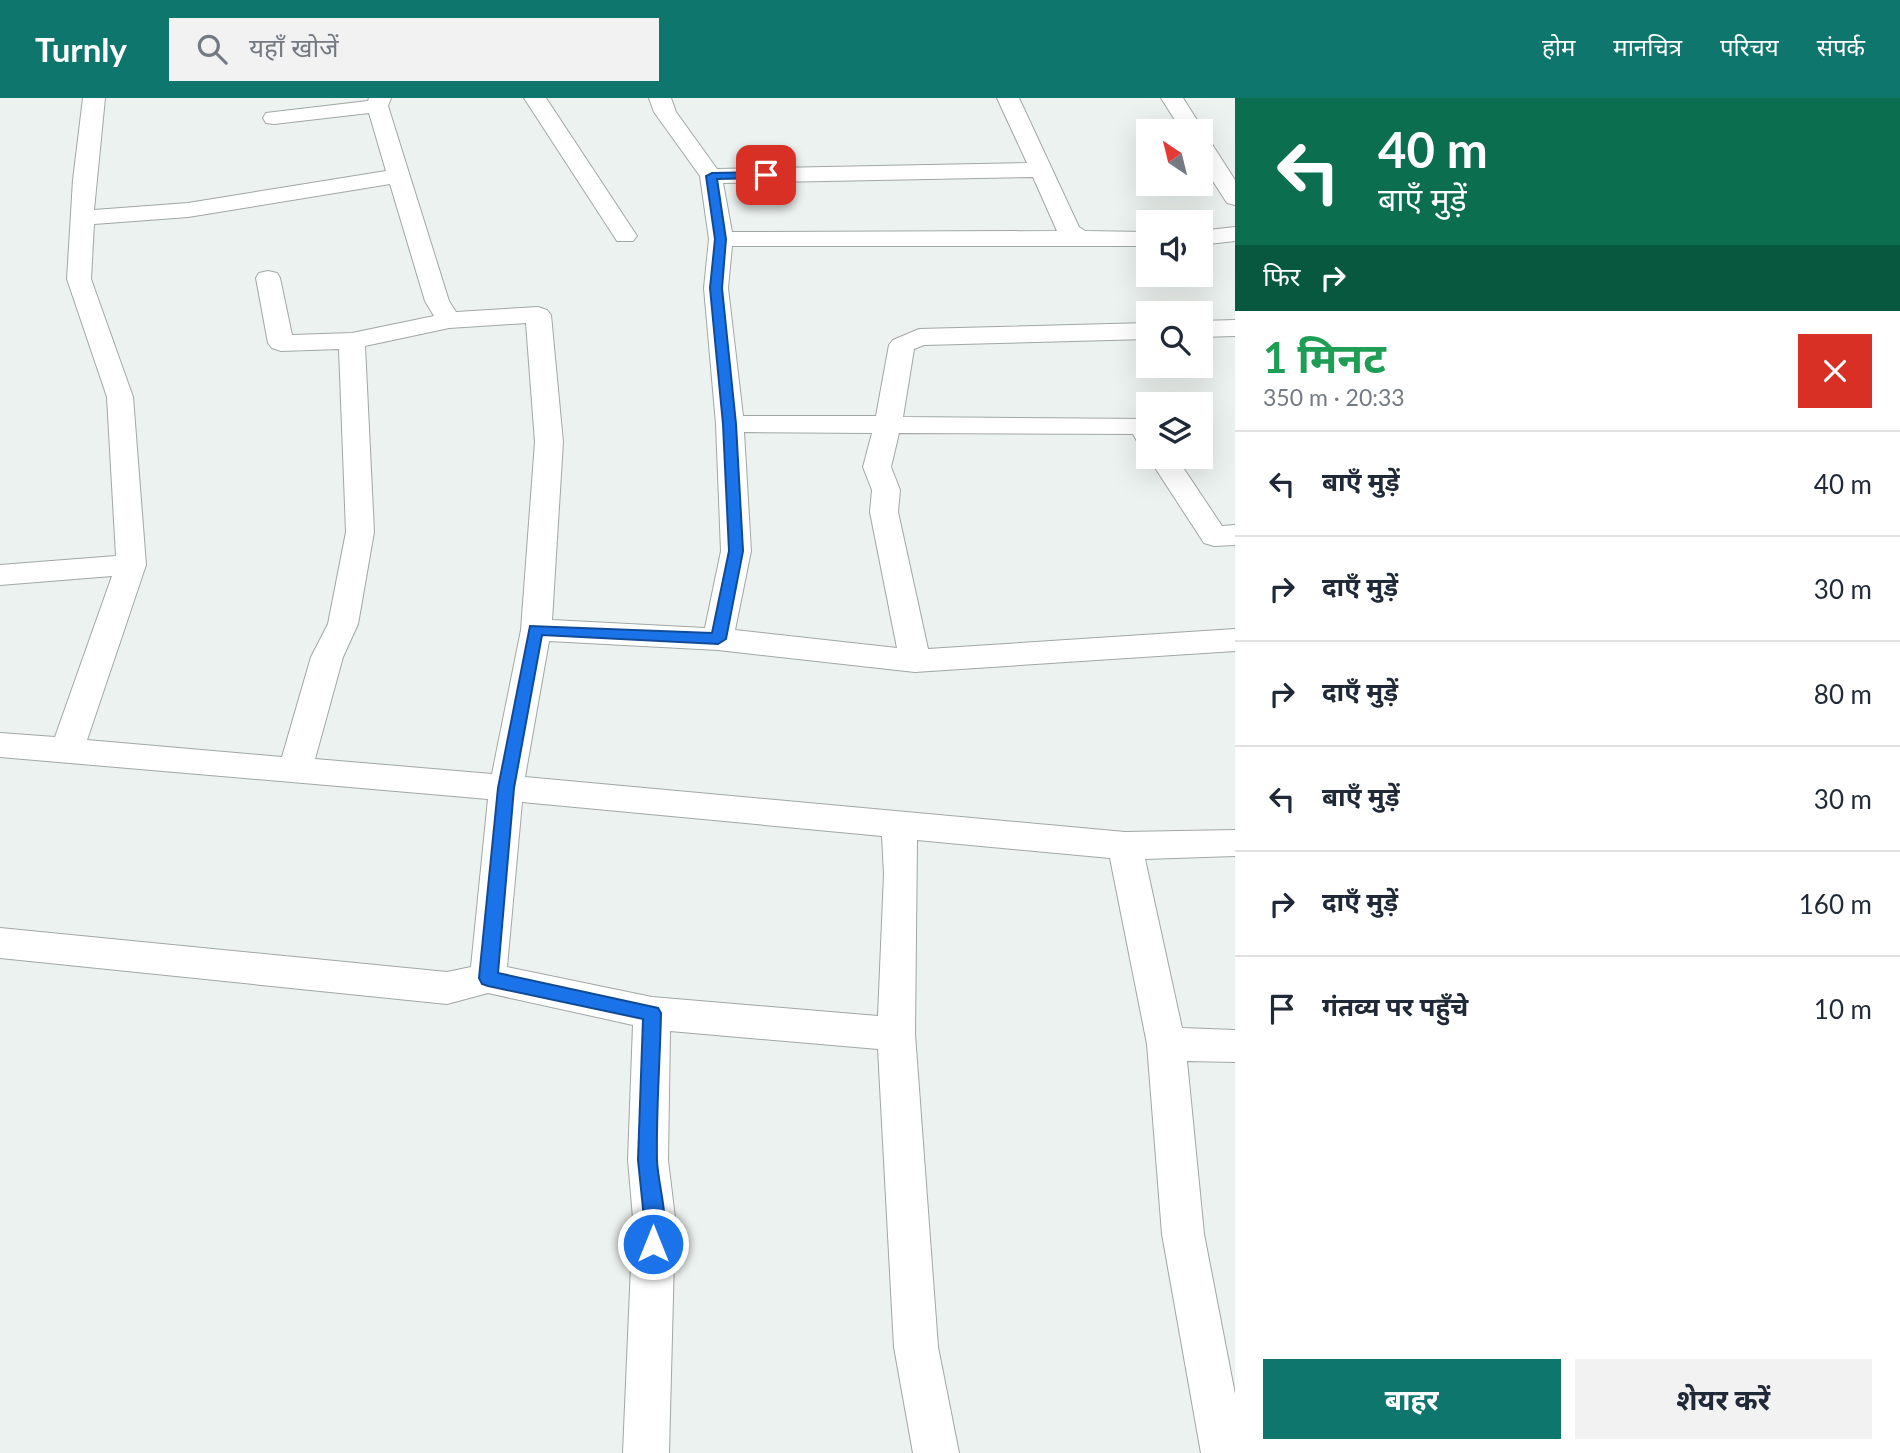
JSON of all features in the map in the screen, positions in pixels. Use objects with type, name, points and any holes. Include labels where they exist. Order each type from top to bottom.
[{"type":"street","points":[[67,751],[131,565],[120,397],[79,279],[94,98]]},
{"type":"street","points":[[535,98],[625,236]]},
{"type":"street","points":[[660,98],[665,112],[712,176],[721,239],[716,288],[730,424],[736,551],[718,639]]},
{"type":"street","points":[[1009,98],[1069,231],[1080,238]]},
{"type":"street","points":[[1172,98],[1185,119]]},
{"type":"street","points":[[274,118],[378,102],[437,300],[449,320]]},
{"type":"street","points":[[1213,154],[1235,198]]},
{"type":"street","points":[[712,176],[1041,170]]},
{"type":"street","points":[[82,218],[188,210],[400,176]]},
{"type":"street","points":[[1213,237],[1235,234]]},
{"type":"street","points":[[721,239],[1136,239]]},
{"type":"street","points":[[268,278],[281,343],[352,341],[449,320],[538,315],[549,442],[536,630],[506,788],[488,978]]},
{"type":"street","points":[[1213,329],[1235,328]]},
{"type":"street","points":[[915,661],[884,512],[886,490],[877,467],[888,425],[902,345],[919,337],[1136,331]]},
{"type":"street","points":[[295,770],[327,657],[343,624],[360,532],[352,341]]},
{"type":"street","points":[[730,424],[1136,426]]},
{"type":"street","points":[[1170,469],[1214,536],[1235,535]]},
{"type":"street","points":[[0,575],[131,565]]},
{"type":"street","points":[[536,630],[718,639],[915,661],[1235,640]]},
{"type":"street","points":[[0,745],[506,788],[1125,846],[1235,843]]},
{"type":"street","points":[[900,825],[901,900],[896,1034],[916,1347],[936,1453]]},
{"type":"street","points":[[1125,846],[1166,1044],[1183,1234],[1224,1453]]},
{"type":"street","points":[[0,943],[447,988],[488,978],[652,1013],[896,1034]]},
{"type":"street","points":[[646,1453],[654,1218],[648,1160],[652,1013]]},
{"type":"street","points":[[1166,1044],[1235,1046]]},
{"type":"route","points":[[653,1244],[654,1218],[648,1160],[652,1013],[488,978],[506,788],[536,630],[718,639],[736,551],[730,424],[716,288],[721,239],[712,176],[766,175]]}]
